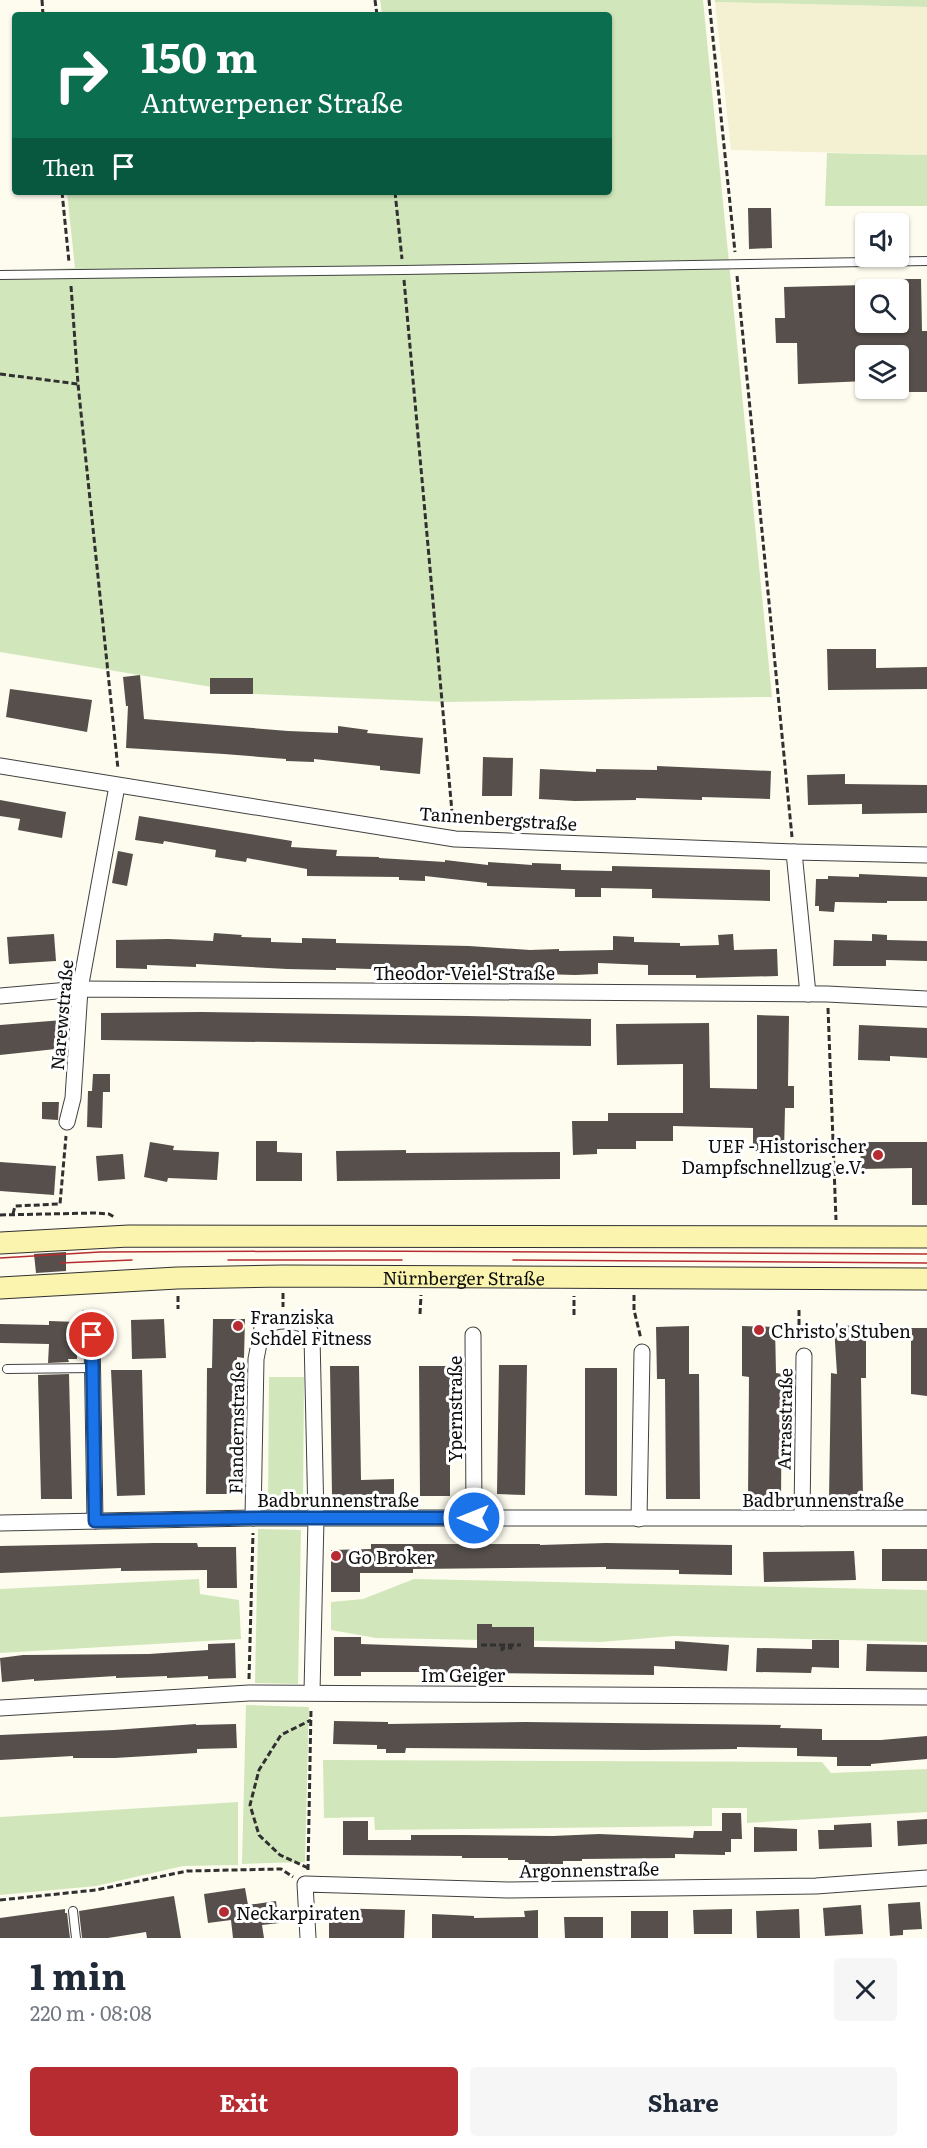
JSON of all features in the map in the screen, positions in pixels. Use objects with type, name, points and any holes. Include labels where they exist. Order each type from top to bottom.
[{"type":"main road","points":[[0,1243],[129,1236],[927,1238]]},
{"type":"main road","name":"Nürnberger Straße","points":[[0,1288],[177,1278],[283,1276],[927,1279]]},
{"type":"street","name":"Tannenbergstraße","points":[[0,766],[455,838],[927,855]]},
{"type":"street","name":"Narewstraße","points":[[67,1122],[73,1098],[80,989],[117,786]]},
{"type":"street","points":[[794,852],[808,994]]},
{"type":"street","name":"Theodor-Veiel-Straße","points":[[0,996],[80,989],[828,994],[927,999]]},
{"type":"street","name":"Flandernstraße","points":[[254,1518],[256,1359],[262,1328],[281,1320],[297,1322],[308,1326],[312,1336],[316,1519],[312,1692]]},
{"type":"street","points":[[92,1335],[95,1521]]},
{"type":"street","name":"Ypernstraße","points":[[473,1335],[474,1518]]},
{"type":"street","points":[[639,1519],[642,1352]]},
{"type":"street","name":"Arrasstraße","points":[[802,1518],[804,1356]]},
{"type":"street","name":"Badbrunnenstraße","points":[[0,1523],[254,1518],[927,1518]]},
{"type":"street","name":"Im Geiger","points":[[0,1708],[249,1693],[312,1692],[927,1697]]},
{"type":"street","name":"Argonnenstraße","points":[[308,1938],[305,1884],[508,1890],[816,1886],[927,1878]]},
{"type":"lane","points":[[0,274],[927,261]]},
{"type":"lane","points":[[7,1369],[92,1368]]},
{"type":"lane","points":[[73,1911],[76,1938]]},
{"type":"path","points":[[710,0],[794,852]]},
{"type":"path","points":[[62,195],[78,384],[117,758],[117,786]]},
{"type":"path","points":[[395,195],[455,838]]},
{"type":"path","points":[[0,374],[78,384]]},
{"type":"path","points":[[828,994],[837,1238]]},
{"type":"path","points":[[13,1214],[15,1206],[60,1204],[67,1122]]},
{"type":"path","points":[[0,1215],[95,1213],[109,1214],[117,1220]]},
{"type":"path","points":[[635,1277],[634,1310],[642,1352]]},
{"type":"path","points":[[799,1310],[799,1332],[804,1356]]},
{"type":"path","name":"Flandernstraße","points":[[249,1693],[254,1518]]},
{"type":"path","points":[[481,1645],[521,1645]]},
{"type":"path","points":[[498,1645],[500,1651],[502,1648],[511,1648],[511,1645]]},
{"type":"path","points":[[311,1720],[308,1868],[280,1855],[259,1835],[250,1805],[260,1770],[281,1735],[311,1720]]},
{"type":"path","points":[[0,1900],[96,1890],[187,1871],[281,1869]]},
{"type":"shaded area","points":[[715,2],[927,7],[927,155],[731,150]]},
{"type":"green space","points":[[380,0],[703,0],[772,697],[448,702],[254,694],[0,652],[0,271],[75,268],[67,195],[612,195],[612,12],[382,12]]},
{"type":"green space","points":[[715,0],[927,0],[927,7],[715,2]]},
{"type":"green space","points":[[827,153],[927,155],[927,206],[825,206]]},
{"type":"green space","points":[[269,1377],[304,1377],[303,1506],[268,1506]]},
{"type":"green space","points":[[258,1529],[301,1530],[298,1684],[255,1683]]},
{"type":"green space","points":[[199,1579],[200,1594],[239,1600],[241,1639],[0,1653],[0,1589]]},
{"type":"green space","points":[[414,1579],[927,1590],[927,1642],[674,1636],[600,1642],[376,1638],[331,1630],[331,1602],[363,1599]]},
{"type":"green space","points":[[246,1705],[309,1707],[305,1862],[242,1864]]},
{"type":"green space","points":[[323,1760],[822,1762],[831,1773],[927,1769],[927,1812],[747,1823],[747,1808],[712,1808],[712,1826],[375,1830],[374,1817],[324,1818]]},
{"type":"green space","points":[[238,1802],[238,1865],[183,1866],[96,1886],[0,1895],[0,1817]]},
{"type":"building","points":[[748,208],[771,208],[772,248],[749,249]]},
{"type":"building","points":[[909,279],[921,279],[922,331],[927,331],[927,392],[909,392],[909,345],[855,345],[855,381],[798,384],[797,343],[776,343],[775,318],[785,318],[784,287],[855,285],[855,333],[909,333]]},
{"type":"building","points":[[827,649],[876,649],[876,668],[927,667],[927,689],[828,690]]},
{"type":"building","points":[[140,675],[144,719],[338,733],[338,726],[368,730],[367,733],[423,738],[420,774],[380,770],[380,766],[314,759],[314,762],[286,761],[286,759],[126,748],[128,706],[126,706],[123,677]]},
{"type":"building","points":[[210,678],[253,678],[253,694],[210,694]]},
{"type":"building","points":[[10,689],[92,700],[87,732],[6,717]]},
{"type":"building","points":[[483,757],[513,758],[512,796],[482,796]]},
{"type":"building","points":[[657,766],[771,771],[770,799],[702,797],[702,800],[636,798],[636,800],[575,801],[539,799],[540,769],[596,772],[596,769],[657,770]]},
{"type":"building","points":[[845,774],[845,784],[927,785],[927,813],[862,814],[862,804],[808,805],[807,775]]},
{"type":"building","points":[[0,800],[66,812],[62,838],[18,830],[20,819],[0,816]]},
{"type":"building","points":[[139,816],[292,841],[291,847],[337,850],[336,856],[445,862],[445,860],[488,865],[488,862],[561,864],[561,870],[612,871],[612,866],[770,870],[770,901],[652,898],[652,889],[601,888],[601,897],[575,897],[575,889],[487,886],[487,883],[425,876],[425,881],[399,880],[399,877],[307,876],[307,869],[247,858],[246,862],[215,857],[216,850],[164,841],[163,844],[135,840]]},
{"type":"building","points":[[118,851],[133,854],[127,886],[112,883]]},
{"type":"building","points":[[859,874],[927,877],[927,901],[835,902],[834,912],[819,911],[819,906],[815,906],[816,879],[828,879],[828,876],[859,877]]},
{"type":"building","points":[[214,933],[271,938],[271,942],[302,943],[302,938],[336,939],[336,943],[559,949],[559,951],[613,950],[613,936],[634,937],[634,942],[680,943],[680,946],[719,945],[718,935],[733,934],[734,950],[777,949],[778,976],[696,978],[696,975],[648,975],[648,965],[598,963],[598,974],[575,975],[336,968],[336,970],[287,969],[196,964],[196,967],[147,965],[147,969],[116,968],[116,940],[213,941]]},
{"type":"building","points":[[54,934],[56,961],[9,964],[7,937]]},
{"type":"building","points":[[872,934],[887,935],[887,940],[927,941],[927,961],[886,960],[886,966],[833,966],[834,940],[872,941]]},
{"type":"building","points":[[201,1012],[591,1019],[591,1046],[101,1040],[101,1013]]},
{"type":"building","points":[[757,1015],[789,1016],[788,1086],[794,1086],[794,1108],[785,1108],[784,1152],[753,1151],[753,1128],[673,1126],[673,1141],[636,1141],[636,1149],[597,1149],[597,1154],[573,1155],[572,1121],[608,1121],[608,1113],[683,1113],[683,1064],[617,1065],[616,1024],[709,1023],[710,1088],[757,1089]]},
{"type":"building","points":[[63,1020],[65,1048],[0,1055],[0,1025]]},
{"type":"building","points":[[859,1025],[927,1028],[927,1058],[890,1056],[890,1061],[858,1060]]},
{"type":"building","points":[[93,1074],[110,1074],[110,1092],[103,1092],[102,1128],[87,1127],[88,1091],[92,1091]]},
{"type":"building","points":[[42,1102],[59,1102],[58,1120],[42,1119]]},
{"type":"building","points":[[256,1141],[277,1141],[277,1152],[302,1153],[302,1181],[256,1181]]},
{"type":"building","points":[[150,1142],[174,1146],[173,1150],[219,1152],[217,1180],[168,1178],[167,1182],[144,1177]]},
{"type":"building","points":[[860,1142],[927,1142],[927,1205],[912,1205],[912,1168],[861,1169]]},
{"type":"building","points":[[406,1150],[406,1153],[560,1152],[560,1179],[337,1181],[336,1151]]},
{"type":"building","points":[[123,1154],[125,1179],[98,1181],[96,1156]]},
{"type":"building","points":[[0,1162],[56,1166],[54,1195],[0,1191]]},
{"type":"building","points":[[66,1252],[66,1271],[36,1273],[34,1254]]},
{"type":"building","points":[[164,1319],[166,1358],[132,1359],[131,1320]]},
{"type":"building","points":[[213,1319],[245,1319],[244,1358],[237,1357],[235,1494],[206,1494],[207,1368],[212,1368]]},
{"type":"building","points":[[49,1321],[78,1322],[77,1359],[68,1359],[69,1362],[48,1363],[49,1344],[0,1343],[0,1324],[49,1325]]},
{"type":"building","points":[[866,1325],[866,1378],[861,1378],[863,1498],[829,1500],[831,1373],[837,1374],[834,1326]]},
{"type":"building","points":[[689,1326],[689,1374],[699,1374],[700,1499],[666,1499],[665,1379],[657,1379],[656,1327]]},
{"type":"building","points":[[742,1326],[775,1327],[776,1373],[782,1374],[781,1500],[748,1499],[749,1377],[742,1376]]},
{"type":"building","points":[[911,1328],[927,1328],[927,1396],[911,1394]]},
{"type":"building","points":[[499,1365],[527,1365],[525,1495],[497,1494]]},
{"type":"building","points":[[330,1366],[359,1366],[361,1480],[394,1479],[394,1494],[332,1496]]},
{"type":"building","points":[[419,1366],[450,1366],[450,1496],[420,1496]]},
{"type":"building","points":[[585,1368],[617,1368],[617,1496],[585,1495]]},
{"type":"building","points":[[111,1370],[142,1370],[145,1495],[117,1496]]},
{"type":"building","points":[[69,1374],[72,1499],[41,1499],[38,1375]]},
{"type":"building","points":[[197,1543],[198,1547],[236,1547],[237,1588],[207,1588],[207,1570],[121,1571],[121,1568],[0,1573],[0,1546]]},
{"type":"building","points":[[371,1544],[732,1545],[732,1575],[679,1574],[679,1570],[606,1569],[606,1567],[413,1569],[413,1573],[360,1573],[360,1592],[331,1592],[331,1550],[371,1549]]},
{"type":"building","points":[[882,1549],[927,1549],[927,1581],[882,1581]]},
{"type":"building","points":[[854,1551],[856,1580],[764,1582],[763,1552]]},
{"type":"building","points":[[477,1624],[492,1624],[492,1627],[534,1627],[534,1647],[675,1649],[675,1641],[729,1645],[727,1671],[654,1666],[654,1675],[361,1672],[361,1676],[334,1676],[334,1637],[361,1637],[361,1644],[477,1648]]},
{"type":"building","points":[[812,1640],[839,1640],[839,1668],[812,1667],[811,1673],[756,1672],[757,1648],[812,1649]]},
{"type":"building","points":[[235,1643],[236,1678],[208,1679],[208,1676],[167,1678],[167,1676],[116,1678],[116,1676],[2,1682],[0,1658],[23,1655],[149,1654],[208,1650],[208,1644]]},
{"type":"building","points":[[867,1644],[927,1645],[927,1672],[866,1671]]},
{"type":"building","points":[[334,1721],[388,1722],[388,1724],[525,1722],[781,1725],[780,1728],[822,1729],[822,1740],[881,1740],[927,1736],[927,1759],[871,1764],[871,1766],[837,1766],[837,1757],[797,1756],[797,1748],[737,1747],[737,1749],[646,1750],[406,1748],[405,1753],[386,1753],[386,1749],[377,1749],[377,1745],[333,1744]]},
{"type":"building","points":[[196,1724],[236,1724],[237,1748],[197,1749],[197,1753],[115,1758],[73,1758],[73,1756],[0,1760],[0,1735]]},
{"type":"building","points":[[722,1813],[741,1813],[742,1839],[731,1839],[731,1852],[725,1852],[725,1855],[675,1854],[675,1858],[582,1859],[582,1861],[563,1861],[563,1864],[525,1864],[525,1860],[508,1860],[508,1858],[343,1855],[343,1821],[368,1821],[368,1840],[411,1840],[411,1835],[599,1834],[693,1838],[694,1831],[722,1831]]},
{"type":"building","points":[[927,1819],[927,1844],[898,1846],[897,1821]]},
{"type":"building","points":[[871,1823],[872,1847],[819,1849],[818,1830],[834,1830],[834,1825]]},
{"type":"building","points":[[754,1827],[797,1829],[797,1851],[754,1852]]},
{"type":"building","points":[[245,1888],[248,1905],[276,1901],[279,1923],[262,1925],[264,1938],[233,1938],[231,1920],[208,1923],[204,1894]]},
{"type":"building","points":[[174,1896],[181,1938],[147,1938],[146,1932],[108,1938],[82,1938],[79,1911]]},
{"type":"building","points":[[920,1902],[922,1929],[903,1930],[903,1935],[890,1936],[888,1904]]},
{"type":"building","points":[[861,1905],[863,1934],[825,1936],[823,1908]]},
{"type":"building","points":[[329,1908],[405,1910],[404,1938],[329,1938]]},
{"type":"building","points":[[65,1909],[70,1938],[0,1938],[0,1918]]},
{"type":"building","points":[[732,1909],[732,1934],[694,1934],[693,1910]]},
{"type":"building","points":[[799,1909],[800,1938],[757,1938],[756,1911]]},
{"type":"building","points":[[538,1910],[538,1938],[432,1938],[432,1914],[474,1916],[474,1918],[525,1917],[524,1911]]},
{"type":"building","points":[[631,1911],[668,1911],[668,1938],[631,1938]]},
{"type":"building","points":[[564,1917],[603,1917],[603,1938],[565,1938]]},
{"type":"tram line","points":[[0,1258],[100,1252],[927,1254]]},
{"type":"tram line","points":[[60,1263],[132,1260]]},
{"type":"tram line","points":[[228,1260],[402,1260]]},
{"type":"tram line","points":[[513,1260],[927,1263]]},
{"type":"place","name":"UEF - Historischer Dampfschnellzug e.V.","points":[[878,1155]]},
{"type":"place","name":"Franziska Schdel Fitness","points":[[238,1326]]},
{"type":"place","name":"Christo's Stuben","points":[[759,1330]]},
{"type":"place","name":"Go Broker","points":[[336,1556]]},
{"type":"place","name":"Neckarpiraten","points":[[224,1912]]},
{"type":"route","points":[[92,1335],[95,1521],[474,1518]]}]
